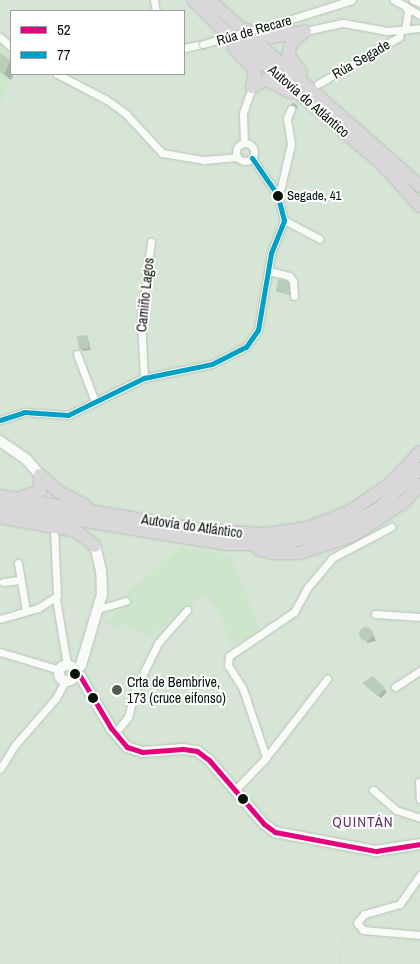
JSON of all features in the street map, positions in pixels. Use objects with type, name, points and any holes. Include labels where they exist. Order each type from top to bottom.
[{"type":"highway","points":[[192,0],[205,21],[253,66],[256,74],[252,87]]},
{"type":"highway","name":"Autovía do Atlántico","points":[[192,0],[381,164],[420,206]]},
{"type":"highway","name":"Autovía do Atlántico","points":[[209,0],[236,26],[369,139],[420,186]]},
{"type":"highway","points":[[236,26],[270,37],[305,31]]},
{"type":"highway","points":[[305,31],[289,47],[291,63],[350,114],[369,139]]},
{"type":"highway","points":[[252,87],[266,80],[308,100]]},
{"type":"highway","name":"Autovía do Atlántico","points":[[0,496],[226,533],[288,532],[349,512],[390,484],[420,452]]},
{"type":"highway","name":"Autovía do Atlántico","points":[[0,507],[244,545],[295,542],[341,528],[379,508],[420,469]]},
{"type":"highway","points":[[16,498],[40,491],[40,475]]},
{"type":"highway","points":[[40,475],[70,499],[101,513]]},
{"type":"highway","points":[[244,545],[287,554],[319,548],[352,536],[382,518],[420,485]]},
{"type":"highway","points":[[0,517],[76,531],[90,546]]},
{"type":"street","name":"Rúa de Recare","points":[[185,48],[282,22],[350,0]]},
{"type":"street","points":[[394,0],[420,15]]},
{"type":"street","points":[[413,0],[420,3]]},
{"type":"street","points":[[305,31],[352,23],[402,31],[410,17],[406,6]]},
{"type":"street","name":"Rúa Segade","points":[[318,84],[399,37],[402,31],[420,28]]},
{"type":"street","points":[[0,37],[10,46]]},
{"type":"street","points":[[59,75],[107,100],[126,114],[162,153],[204,160],[237,157],[243,161],[252,158]]},
{"type":"street","points":[[244,143],[244,113],[252,87]]},
{"type":"street","points":[[277,194],[281,187],[291,144],[287,118],[291,109]]},
{"type":"street","points":[[237,157],[238,147],[244,143]]},
{"type":"street","points":[[0,420],[24,412],[68,415],[144,378],[218,362],[246,347],[258,330],[271,253],[284,220],[277,194],[252,158],[253,148],[244,143]]},
{"type":"street","points":[[284,220],[319,239]]},
{"type":"street","name":"Camiño Lagos","points":[[144,378],[140,319],[151,242]]},
{"type":"street","points":[[268,271],[289,276],[294,286],[294,296]]},
{"type":"street","points":[[77,354],[95,402]]},
{"type":"street","points":[[0,441],[27,460],[40,475]]},
{"type":"street","points":[[54,526],[58,560],[56,599],[69,672]]},
{"type":"street","points":[[266,757],[243,689],[228,665],[229,656],[294,612],[308,587],[332,558],[391,527]]},
{"type":"street","points":[[0,768],[15,745],[56,698],[69,672],[83,655],[98,610],[102,579],[90,546]]},
{"type":"street","points":[[18,563],[26,611]]},
{"type":"street","points":[[3,582],[20,580]]},
{"type":"street","points":[[0,619],[56,599]]},
{"type":"street","points":[[98,610],[126,601]]},
{"type":"street","points":[[115,733],[128,717],[136,688],[158,643],[187,610]]},
{"type":"street","points":[[375,614],[420,617]]},
{"type":"street","points":[[0,652],[69,672],[87,689],[115,733],[136,751],[197,751],[235,790],[264,824],[282,835],[376,851],[420,844]]},
{"type":"street","points":[[395,687],[420,672]]},
{"type":"street","points":[[235,790],[266,757],[327,679]]},
{"type":"street","points":[[419,782],[420,799]]},
{"type":"street","points":[[373,790],[396,810],[420,818]]},
{"type":"street","points":[[420,875],[400,904],[358,918],[363,930],[420,935]]},
{"type":"path","points":[[26,468],[69,535],[90,546]]},
{"type":"path","points":[[391,527],[420,526]]},
{"type":"path","points":[[339,964],[347,930],[358,918]]},
{"type":"shaded area","points":[[0,43],[10,53],[10,74],[0,108]]},
{"type":"shaded area","points":[[180,547],[231,555],[260,630],[257,633],[232,647],[218,609],[205,595],[149,637],[122,623],[118,630],[102,622],[128,605],[124,596]]},
{"type":"building","points":[[0,53],[10,59],[10,62],[4,75],[0,72]]},
{"type":"building","points":[[278,279],[292,282],[290,294],[276,292]]},
{"type":"building","points":[[87,335],[89,348],[79,349],[77,336]]},
{"type":"building","points":[[366,627],[371,629],[373,634],[371,639],[366,641],[361,639],[359,634],[361,629]]},
{"type":"building","points":[[373,676],[385,688],[378,696],[362,683]]},
{"type":"tunnel","points":[[291,109],[305,96]]},
{"type":"transit line","name":"77","points":[[0,420],[24,412],[68,415],[144,378],[212,364],[246,347],[258,330],[271,253],[284,220],[277,194],[252,158]]},
{"type":"transit line","name":"52","points":[[75,674],[80,676],[111,728],[127,747],[142,752],[183,749],[197,751],[209,760],[264,824],[275,832],[376,851],[420,844]]},
{"type":"place","name":"Segade, 41","points":[[278,196]]},
{"type":"place","name":"Crta de Bembrive, 173 (cruce eifonso)","points":[[117,690]]},
{"type":"district","name":"QUINTÁN","points":[[363,822]]}]
